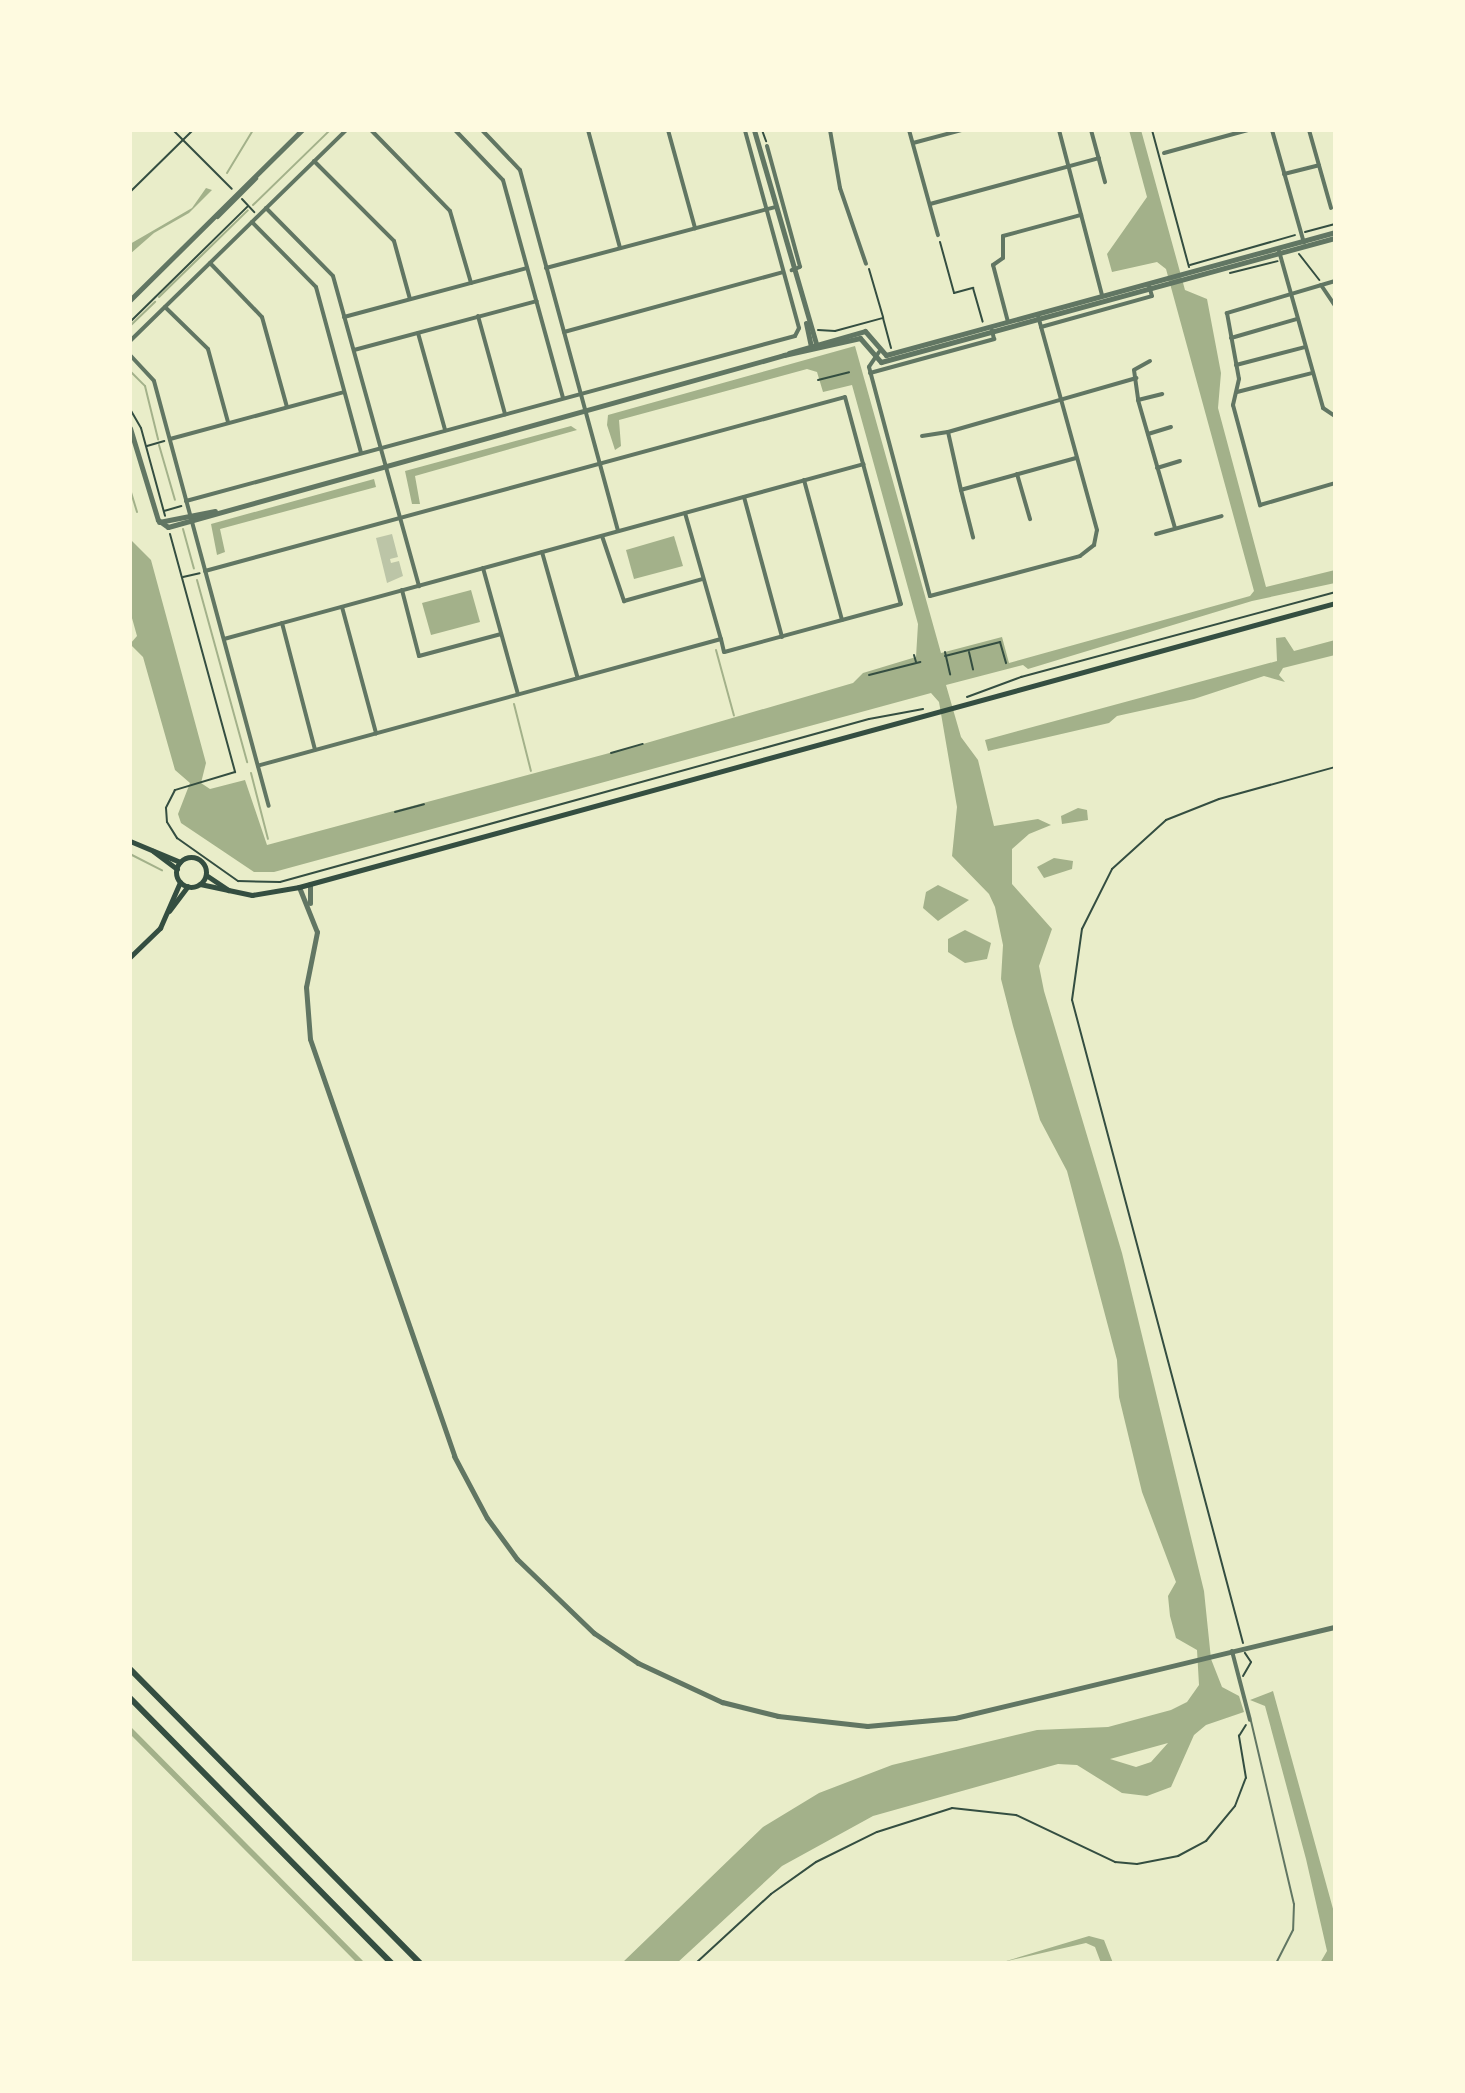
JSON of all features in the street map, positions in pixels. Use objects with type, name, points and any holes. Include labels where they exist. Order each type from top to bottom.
[{"type":"highway","points":[[130,1669],[420,1963]]},
{"type":"highway","points":[[130,1698],[391,1963]]},
{"type":"main road","points":[[180,882],[188,886],[200,884],[234,893],[261,895],[299,887],[932,710],[1335,603]]},
{"type":"main road","points":[[130,841],[180,862],[198,859],[206,875],[234,893]]},
{"type":"main road","points":[[152,851],[177,869]]},
{"type":"main road","points":[[169,912],[180,882],[177,869],[180,862]]},
{"type":"main road","points":[[200,884],[206,875]]},
{"type":"main road","points":[[130,957],[147,945],[188,886]]},
{"type":"street","points":[[130,300],[302,130]]},
{"type":"street","points":[[130,341],[346,130]]},
{"type":"street","points":[[371,130],[450,211],[471,283]]},
{"type":"street","points":[[455,130],[503,180],[563,398]]},
{"type":"street","points":[[482,130],[520,170],[618,531]]},
{"type":"street","points":[[588,130],[620,248]]},
{"type":"street","points":[[668,130],[695,228]]},
{"type":"street","points":[[187,502],[795,336],[799,328],[745,130]]},
{"type":"street","points":[[754,130],[813,347]]},
{"type":"street","points":[[830,130],[840,188],[866,264]]},
{"type":"street","points":[[909,130],[938,235]]},
{"type":"street","points":[[913,143],[962,130]]},
{"type":"street","points":[[1059,130],[1104,299]]},
{"type":"street","points":[[1091,130],[1105,182]]},
{"type":"street","points":[[1164,153],[1248,130]]},
{"type":"street","points":[[1272,130],[1304,244]]},
{"type":"street","points":[[1309,130],[1331,208]]},
{"type":"street","points":[[767,146],[800,267],[792,270]]},
{"type":"street","points":[[762,160],[771,158]]},
{"type":"street","points":[[930,204],[1099,158]]},
{"type":"street","points":[[314,161],[394,241],[410,299]]},
{"type":"street","points":[[1284,174],[1319,165]]},
{"type":"street","points":[[546,268],[775,207]]},
{"type":"street","points":[[266,208],[333,276],[419,586]]},
{"type":"street","points":[[1007,320],[993,265],[1003,258],[1003,236],[1081,215]]},
{"type":"street","points":[[252,222],[316,287],[361,453]]},
{"type":"street","points":[[813,347],[860,338],[868,341],[874,357],[881,362],[992,329],[1007,320],[1039,320],[1184,274],[1280,254],[1335,235]]},
{"type":"street","points":[[1280,254],[1323,408],[1335,416]]},
{"type":"street","points":[[210,263],[262,317],[287,407]]},
{"type":"street","points":[[344,317],[527,268]]},
{"type":"street","points":[[564,332],[783,272]]},
{"type":"street","points":[[1335,281],[1227,313],[1236,365],[1237,392],[1233,405],[1260,505],[1335,483]]},
{"type":"street","points":[[1321,285],[1335,306]]},
{"type":"street","points":[[130,428],[165,523],[865,331],[879,352],[886,355],[992,329],[1152,296],[1148,286]]},
{"type":"street","points":[[354,350],[537,301]]},
{"type":"street","points":[[165,307],[208,349],[228,422]]},
{"type":"street","points":[[478,316],[505,414]]},
{"type":"street","points":[[1231,338],[1297,319]]},
{"type":"street","points":[[879,352],[874,357],[870,373],[930,596],[1080,556],[1094,545],[1097,530],[1039,320]]},
{"type":"street","points":[[806,322],[813,347]]},
{"type":"street","points":[[870,373],[994,339],[992,329]]},
{"type":"street","points":[[418,333],[445,430]]},
{"type":"street","points":[[1236,365],[1305,347]]},
{"type":"street","points":[[130,355],[154,381],[269,806]]},
{"type":"street","points":[[1150,361],[1138,364],[1138,400],[1175,528]]},
{"type":"street","points":[[1237,392],[1312,373]]},
{"type":"street","points":[[922,436],[948,432],[1136,378]]},
{"type":"street","points":[[170,439],[344,392]]},
{"type":"street","points":[[1138,400],[1162,394]]},
{"type":"street","points":[[205,571],[845,397],[901,604],[724,652],[685,513]]},
{"type":"street","points":[[1148,434],[1171,427]]},
{"type":"street","points":[[948,432],[973,537]]},
{"type":"street","points":[[961,490],[1077,457]]},
{"type":"street","points":[[1157,468],[1180,461]]},
{"type":"street","points":[[224,639],[864,464]]},
{"type":"street","points":[[1017,474],[1030,519]]},
{"type":"street","points":[[804,480],[842,620]]},
{"type":"street","points":[[744,497],[782,637]]},
{"type":"street","points":[[1156,534],[1222,516]]},
{"type":"street","points":[[602,536],[624,601],[703,579]]},
{"type":"street","points":[[542,552],[577,676]]},
{"type":"street","points":[[483,568],[518,694]]},
{"type":"street","points":[[402,590],[419,656],[501,634]]},
{"type":"street","points":[[342,607],[376,733]]},
{"type":"street","points":[[282,623],[315,750]]},
{"type":"street","points":[[258,766],[577,676],[721,639]]},
{"type":"street","points":[[310,884],[310,904],[317,932],[306,987],[310,1039],[444,1431],[487,1518],[517,1559],[572,1615],[638,1663],[701,1694],[754,1711],[827,1724],[903,1724],[955,1718],[1335,1627]]},
{"type":"street","points":[[299,887],[310,904]]},
{"type":"street","points":[[1232,1651],[1250,1720]]},
{"type":"lane","points":[[1250,1720],[1294,1904],[1293,1930],[1276,1963]]},
{"type":"path","points":[[173,130],[258,216]]},
{"type":"path","points":[[130,192],[193,130]]},
{"type":"path","points":[[762,130],[767,146]]},
{"type":"path","points":[[1152,130],[1189,267]]},
{"type":"path","points":[[130,322],[248,206]]},
{"type":"path","points":[[1184,274],[1189,267],[1335,224]]},
{"type":"path","points":[[938,235],[954,293],[973,288],[983,323],[1007,320]]},
{"type":"path","points":[[1227,274],[1280,254],[1300,254],[1321,285]]},
{"type":"path","points":[[866,264],[894,348]]},
{"type":"path","points":[[155,298],[165,307]]},
{"type":"path","points":[[811,332],[883,318]]},
{"type":"path","points":[[818,380],[849,372]]},
{"type":"path","points":[[130,409],[146,446],[235,772],[184,786],[166,808],[177,838],[238,881],[267,883],[296,877],[869,719],[932,710]]},
{"type":"path","points":[[146,446],[170,439]]},
{"type":"path","points":[[163,511],[187,502]]},
{"type":"path","points":[[182,577],[205,571]]},
{"type":"path","points":[[960,703],[1015,679],[1335,592]]},
{"type":"path","points":[[950,674],[945,654],[1000,642],[1006,663]]},
{"type":"path","points":[[969,650],[973,670]]},
{"type":"path","points":[[869,675],[918,663],[914,655]]},
{"type":"path","points":[[611,753],[643,744]]},
{"type":"path","points":[[1240,1681],[1251,1662],[1244,1648],[1072,1000],[1082,929],[1112,869],[1166,820],[1219,799],[1335,767]]},
{"type":"path","points":[[395,812],[424,804]]},
{"type":"path","points":[[696,1963],[763,1901],[816,1862],[877,1832],[952,1808],[1016,1815],[1115,1862],[1137,1864],[1178,1856],[1206,1841],[1235,1806],[1246,1778],[1239,1736],[1250,1720]]},
{"type":"shaded area","points":[[1129,130],[1141,130],[1185,290],[1207,299],[1221,373],[1218,408],[1266,587],[1335,570],[1335,583],[1252,601],[1028,669],[1023,665],[946,685],[961,737],[978,760],[994,826],[1038,819],[1051,825],[1029,834],[1012,849],[1012,884],[1052,929],[1039,966],[1044,991],[1122,1253],[1204,1591],[1211,1659],[1222,1687],[1239,1696],[1244,1712],[1206,1725],[1194,1735],[1171,1787],[1147,1796],[1122,1793],[1077,1765],[1058,1764],[873,1816],[782,1866],[677,1963],[622,1963],[763,1827],[819,1793],[892,1765],[1037,1730],[1108,1727],[1171,1710],[1187,1702],[1199,1685],[1197,1650],[1176,1638],[1170,1616],[1168,1596],[1176,1582],[1142,1492],[1119,1397],[1117,1360],[1067,1171],[1040,1120],[1013,1026],[1001,979],[1003,945],[995,907],[989,894],[952,856],[957,807],[939,702],[931,693],[274,872],[254,872],[181,823],[178,814],[190,783],[175,770],[143,657],[130,644],[137,636],[130,611],[130,539],[151,560],[206,763],[201,783],[210,789],[245,780],[267,845],[643,744],[853,683],[863,673],[916,657],[918,624],[852,385],[823,392],[817,372],[807,369],[619,420],[621,446],[615,450],[607,425],[608,415],[855,346],[941,653],[1002,637],[1009,663],[1250,596],[1254,591],[1166,269],[1157,262],[1112,272],[1107,254],[1147,197]],"holes":[[[1168,1743],[1151,1762],[1136,1767],[1110,1759]]]},
{"type":"shaded area","points":[[206,188],[212,190],[189,213],[154,233],[130,254],[130,244],[192,208]]},
{"type":"shaded area","points":[[571,426],[577,430],[415,476],[420,504],[412,504],[405,471]]},
{"type":"shaded area","points":[[374,479],[376,487],[220,529],[225,552],[217,555],[211,524]]},
{"type":"shaded area","points":[[674,536],[683,566],[634,579],[626,550]]},
{"type":"shaded area","points":[[471,590],[480,622],[431,635],[422,603]]},
{"type":"shaded area","points":[[1285,637],[1294,651],[1335,640],[1335,655],[1283,668],[1279,675],[1285,682],[1264,676],[1194,699],[1117,716],[1109,723],[988,751],[985,740],[1277,661],[1276,638]]},
{"type":"shaded area","points":[[1078,808],[1087,810],[1088,820],[1062,824],[1061,816]]},
{"type":"shaded area","points":[[1054,858],[1073,861],[1072,869],[1044,878],[1037,867]]},
{"type":"shaded area","points":[[938,885],[969,900],[938,921],[923,908],[926,892]]},
{"type":"shaded area","points":[[965,930],[991,943],[987,959],[965,963],[948,952],[948,939]]},
{"type":"shaded area","points":[[1273,1691],[1335,1916],[1335,1963],[1320,1963],[1327,1951],[1306,1859],[1265,1706],[1250,1700]]},
{"type":"shaded area","points":[[130,1726],[365,1963],[357,1963],[130,1734]]},
{"type":"shaded area","points":[[1089,1936],[1104,1940],[1113,1963],[1101,1963],[1095,1947],[1086,1943],[1003,1962]]},
{"type":"building","points":[[392,534],[398,557],[390,559],[391,563],[399,561],[403,576],[387,583],[376,538]]},
{"type":"waterway","points":[[227,173],[253,130]]},
{"type":"waterway","points":[[253,205],[330,130]]},
{"type":"waterway","points":[[159,297],[248,210]]},
{"type":"waterway","points":[[130,326],[155,302]]},
{"type":"waterway","points":[[131,372],[145,386],[158,439]]},
{"type":"waterway","points":[[159,445],[175,500]]},
{"type":"waterway","points":[[130,489],[137,512]]},
{"type":"waterway","points":[[183,529],[194,569]]},
{"type":"waterway","points":[[197,580],[247,762]]},
{"type":"waterway","points":[[716,650],[734,716]]},
{"type":"waterway","points":[[514,704],[531,771]]},
{"type":"waterway","points":[[251,773],[268,839]]},
{"type":"waterway","points":[[130,854],[162,870]]}]
